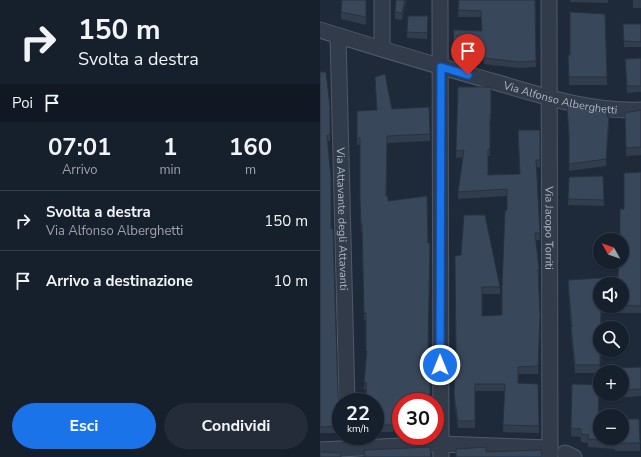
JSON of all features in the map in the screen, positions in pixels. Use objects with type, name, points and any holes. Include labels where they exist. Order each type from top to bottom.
[{"type":"street","points":[[382,0],[382,49]]},
{"type":"street","points":[[440,0],[440,450]]},
{"type":"street","name":"Via Jacopo Torriti","points":[[549,0],[550,452]]},
{"type":"street","name":"Via Alfonso Alberghetti","points":[[320,30],[550,98],[586,106],[610,109],[641,110]]},
{"type":"street","name":"Via Attavante degli Attavanti","points":[[338,36],[347,393]]},
{"type":"street","points":[[320,450],[348,448],[550,452]]},
{"type":"building","points":[[342,0],[366,0],[366,17],[341,12]]},
{"type":"building","points":[[396,0],[405,0],[402,13],[395,12]]},
{"type":"building","points":[[459,0],[535,0],[536,61],[519,62],[484,58],[484,53],[453,51],[454,30],[482,31],[481,11],[458,10]]},
{"type":"building","points":[[570,12],[605,14],[607,77],[569,77],[568,55],[570,55]]},
{"type":"building","points":[[408,16],[428,16],[427,33],[407,32]]},
{"type":"building","points":[[623,24],[641,24],[641,42],[624,41]]},
{"type":"building","points":[[641,58],[641,86],[627,86],[625,59]]},
{"type":"building","points":[[320,72],[326,72],[330,107],[330,135],[327,135],[331,178],[331,229],[333,229],[338,393],[332,393],[332,426],[320,427]]},
{"type":"building","points":[[385,74],[392,109],[429,107],[430,134],[387,136],[386,196],[388,196],[388,201],[427,196],[428,243],[430,243],[428,348],[430,348],[430,393],[392,393],[392,425],[384,425],[384,393],[367,393],[366,382],[364,382],[367,351],[366,313],[364,313],[360,198],[360,138],[357,138],[357,111],[377,110],[375,77]]},
{"type":"building","points":[[458,87],[491,87],[488,175],[520,174],[518,130],[540,130],[540,160],[536,160],[540,233],[535,233],[539,269],[540,315],[538,366],[518,367],[518,383],[538,384],[539,426],[503,425],[505,384],[475,384],[475,421],[458,421],[454,394],[456,348],[455,256],[461,255],[464,215],[485,215],[500,287],[482,287],[482,316],[502,315],[507,189],[458,192],[464,150],[456,151]]},
{"type":"building","points":[[567,105],[607,112],[607,117],[609,116],[606,159],[569,164]]},
{"type":"building","points":[[641,110],[641,147],[626,148],[625,113]]},
{"type":"building","points":[[641,172],[641,306],[629,305],[629,277],[618,277],[619,269],[629,269],[629,233],[620,233],[620,209],[624,209],[624,173]]},
{"type":"building","points":[[603,176],[604,200],[568,199],[569,177]]},
{"type":"building","points":[[593,278],[593,313],[601,313],[601,321],[593,321],[593,357],[600,357],[600,365],[575,365],[568,280]]},
{"type":"building","points":[[629,367],[641,367],[641,389],[629,390]]},
{"type":"building","points":[[572,384],[593,385],[593,401],[599,401],[598,409],[593,409],[593,439],[588,439],[589,435],[581,434],[581,429],[571,428]]},
{"type":"building","points":[[629,419],[639,419],[640,443],[629,443]]},
{"type":"building","points":[[430,447],[431,457],[365,457],[364,450]]},
{"type":"building","points":[[486,447],[486,452],[541,450],[542,457],[456,457],[456,449]]},
{"type":"building","points":[[320,452],[340,453],[341,457],[320,457]]},
{"type":"route","points":[[440,365],[441,67],[468,75]]}]
